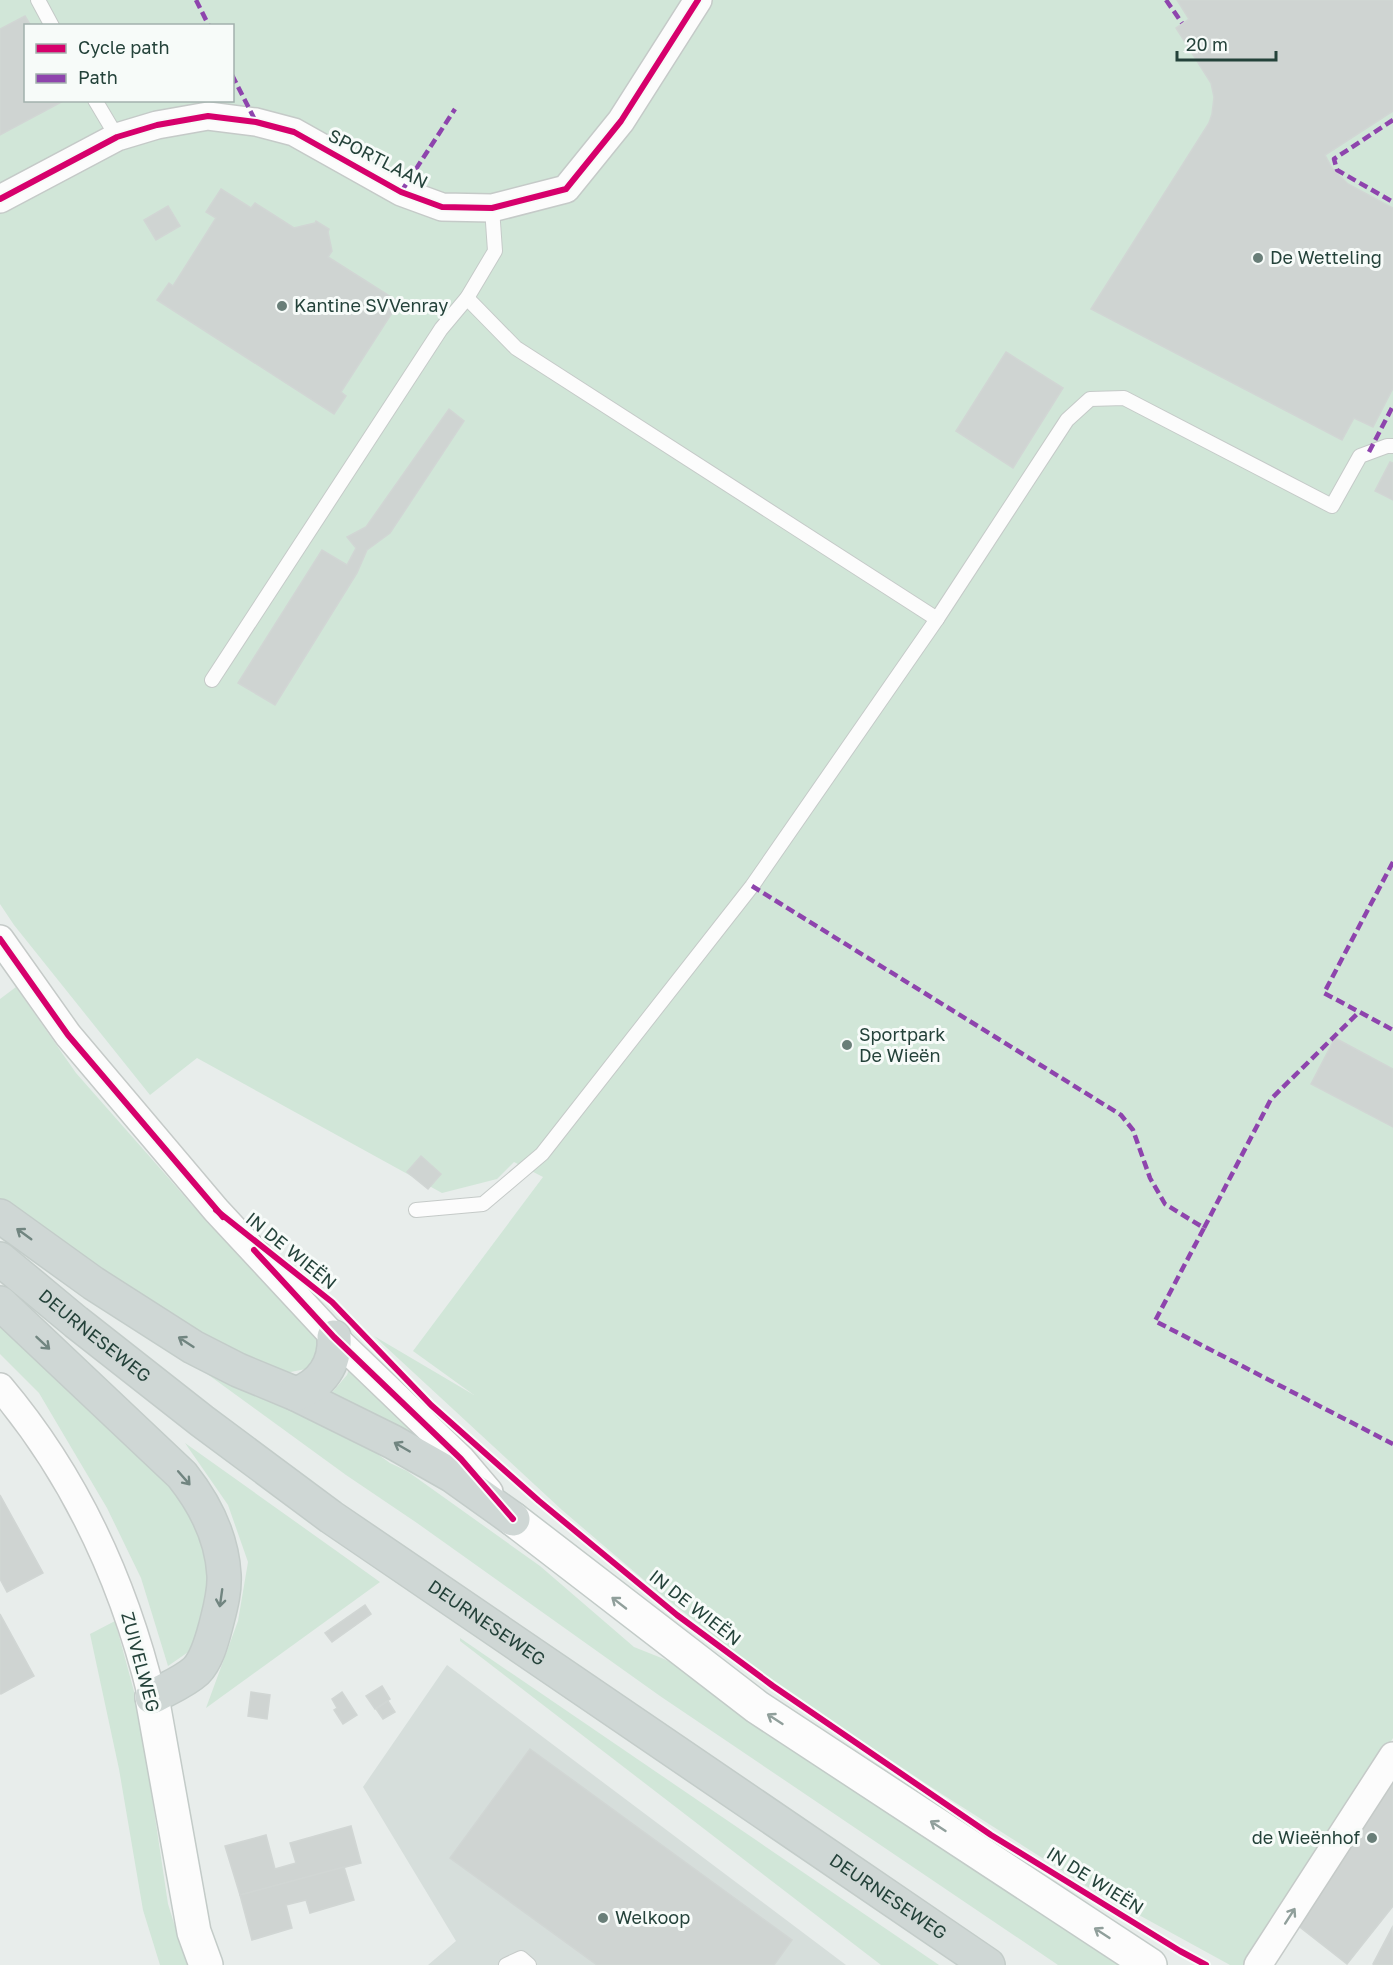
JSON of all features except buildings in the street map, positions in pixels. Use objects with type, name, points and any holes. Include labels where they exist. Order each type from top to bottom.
[{"type":"main road","points":[[0,1216],[93,1283],[193,1347],[393,1442],[439,1468],[513,1519]]},
{"type":"main road","name":"DEURNESEWEG","points":[[0,1259],[75,1322],[193,1414],[331,1516],[988,1965]]},
{"type":"main road","points":[[0,1303],[182,1475],[197,1494],[209,1515],[218,1541],[224,1576],[214,1634],[205,1658],[196,1670],[152,1697]]},
{"type":"main road","points":[[296,1394],[305,1391],[323,1377],[333,1357],[334,1337]]},
{"type":"main road","name":"IN DE WIEËN","points":[[513,1519],[757,1707],[1150,1965]]},
{"type":"main road","name":"ZUIVELWEG","points":[[152,1697],[194,1932],[206,1965]]},
{"type":"street","name":"SPORTLAAN","points":[[0,199],[117,137],[157,125],[208,116],[255,122],[294,132],[401,192],[442,207],[492,208],[566,189],[621,122],[698,0]]},
{"type":"street","name":"IN DE WIEËN","points":[[0,939],[68,1035],[216,1210],[334,1337],[461,1459],[513,1519]]},
{"type":"street","name":"ZUIVELWEG","points":[[0,1387],[57,1462],[88,1516],[118,1586],[152,1697]]},
{"type":"street","points":[[1258,1965],[1393,1756]]},
{"type":"lane","points":[[38,0],[51,24]]},
{"type":"lane","points":[[96,102],[117,137]]},
{"type":"lane","points":[[212,680],[434,339],[467,298],[495,251],[492,208]]},
{"type":"lane","points":[[467,298],[516,348],[937,619]]},
{"type":"lane","points":[[416,1210],[483,1204],[542,1154],[752,886],[937,619],[1067,420],[1090,399],[1124,398],[1332,506],[1360,456],[1393,446]]},
{"type":"lane","points":[[506,1965],[521,1958],[529,1965]]},
{"type":"shaded area","points":[[447,1665],[846,1965],[428,1965],[456,1941],[363,1787]]},
{"type":"green space","name":"Sportpark De Wieën","points":[[0,0],[1393,0],[1393,1738],[1249,1965],[1230,1965],[1086,1886],[934,1789],[769,1679],[658,1592],[562,1510],[374,1336],[474,1395],[413,1351],[543,1177],[514,1162],[497,1179],[442,1193],[197,1058],[150,1095],[14,925],[0,904]]},
{"type":"green space","points":[[16,987],[76,1073],[193,1206],[318,1331],[315,1357],[306,1369],[275,1375],[146,1300],[0,1199],[0,999]]},
{"type":"green space","points":[[0,1324],[178,1494],[200,1535],[208,1573],[206,1608],[194,1648],[168,1666],[141,1578],[107,1508],[39,1393],[0,1354]]},
{"type":"green space","points":[[166,1344],[344,1430],[390,1463],[407,1471],[540,1566],[634,1647],[703,1679],[1136,1965],[1058,1965],[660,1696],[346,1475]]},
{"type":"green space","points":[[351,1364],[445,1456],[329,1396],[347,1375]]},
{"type":"green space","points":[[185,1443],[380,1582],[206,1708],[238,1621],[248,1562],[228,1505]]},
{"type":"green space","points":[[115,1621],[139,1710],[168,1904],[187,1965],[160,1965],[143,1910],[119,1769],[90,1634]]},
{"type":"green space","points":[[460,1638],[939,1965],[881,1965],[460,1641]]},
{"type":"marked path","points":[[196,0],[208,24]]},
{"type":"marked path","points":[[1166,0],[1182,23]]},
{"type":"marked path","points":[[234,79],[256,122]]},
{"type":"marked path","points":[[401,192],[455,109]]},
{"type":"marked path","points":[[1393,120],[1334,159],[1337,170],[1393,202]]},
{"type":"marked path","points":[[1369,452],[1393,406]]},
{"type":"marked path","points":[[1393,862],[1324,993],[1393,1030]]},
{"type":"marked path","points":[[752,886],[1121,1115],[1133,1130],[1150,1178],[1165,1204],[1204,1228],[1155,1321],[1393,1444]]},
{"type":"marked path","points":[[1204,1228],[1271,1099],[1359,1012]]},
{"type":"cycle path","points":[[0,199],[117,137],[157,125],[208,116],[256,122],[294,132],[401,192],[442,207],[492,208],[566,189],[621,121],[698,0]]},
{"type":"cycle path","points":[[0,939],[68,1035],[223,1217]]},
{"type":"cycle path","points":[[216,1210],[332,1302],[431,1405],[539,1501],[677,1615],[773,1686],[991,1835],[1206,1965]]},
{"type":"cycle path","points":[[254,1250],[334,1337],[461,1459],[513,1519]]},
{"type":"place","name":"De Wetteling","points":[[1258,258]]},
{"type":"place","name":"Kantine SVVenray","points":[[282,306]]},
{"type":"place","name":"Sportpark De Wieën","points":[[847,1045]]},
{"type":"place","name":"de Wieënhof","points":[[1372,1838]]},
{"type":"place","name":"Welkoop","points":[[603,1918]]}]
